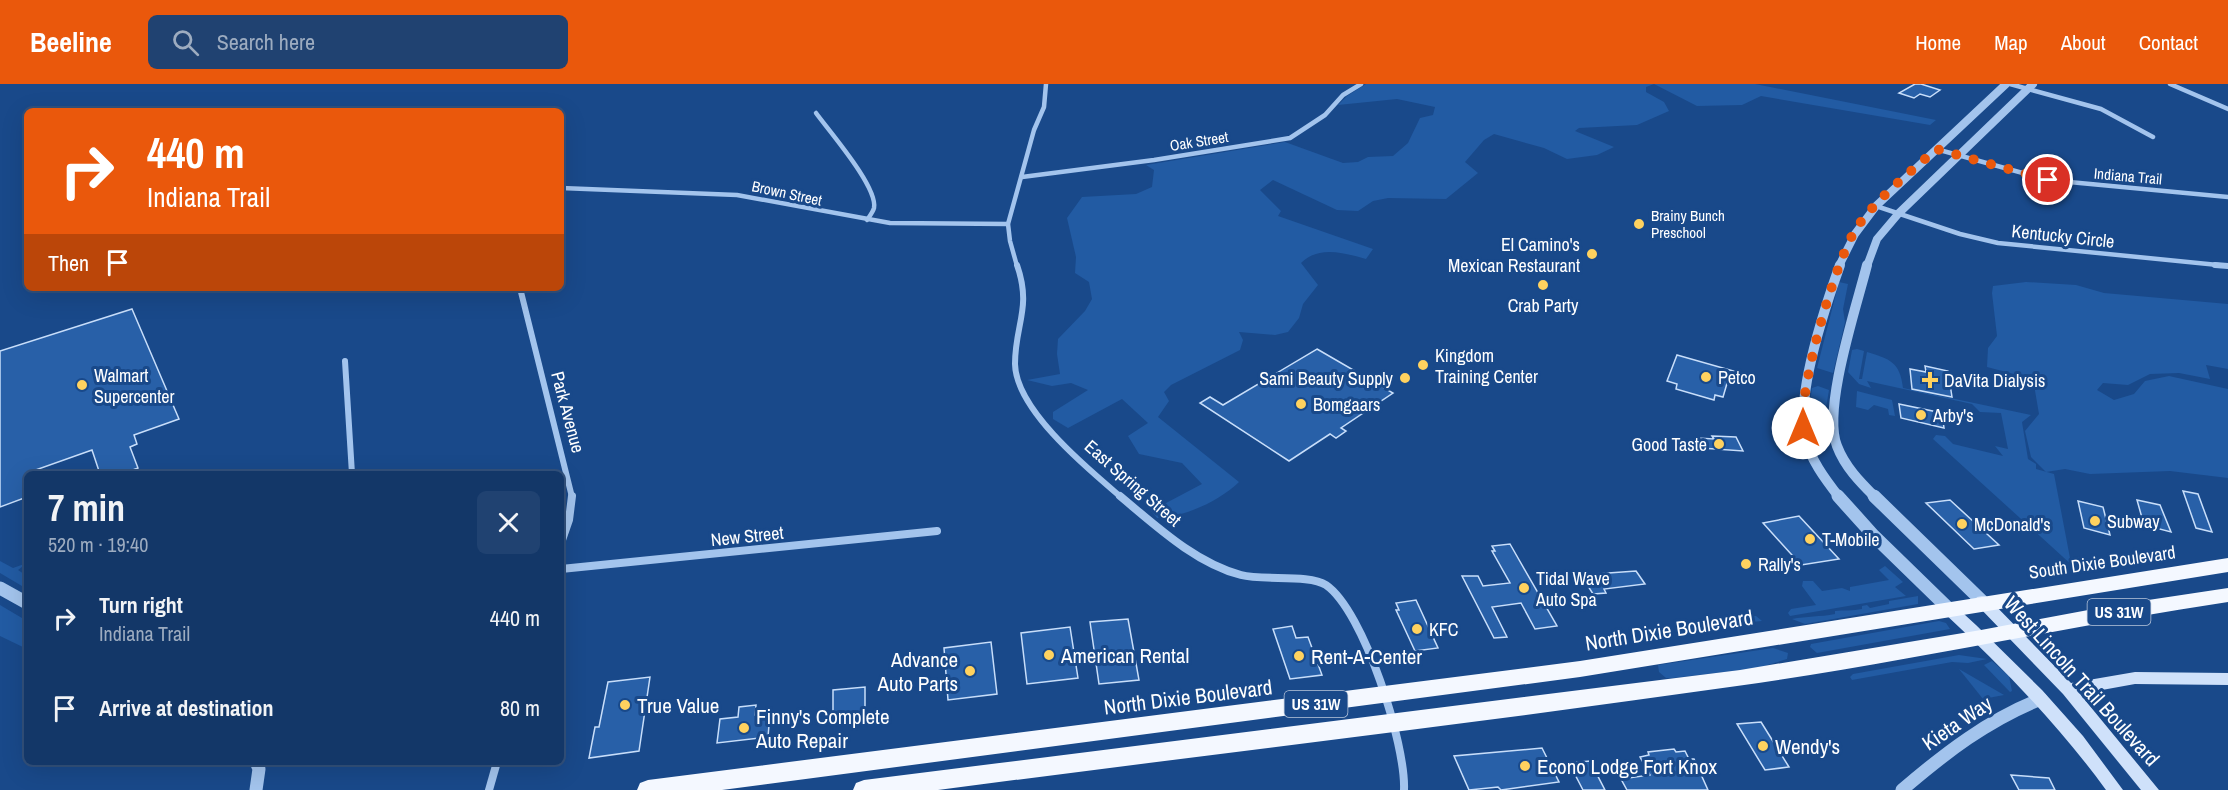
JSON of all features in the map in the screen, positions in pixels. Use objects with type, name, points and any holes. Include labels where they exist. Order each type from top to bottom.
[{"type":"highway","name":"South Dixie Boulevard","points":[[1982,601],[2228,565]]},
{"type":"highway","name":"US 31W","points":[[864,790],[1771,674],[1981,638],[2115,612],[2228,595]]},
{"type":"highway","name":"North Dixie Boulevard","points":[[648,790],[1606,665],[1982,601]]},
{"type":"main road","name":"West Lincoln Trail Boulevard","points":[[1982,601],[2068,690],[2151,790]]},
{"type":"main road","points":[[1948,608],[1981,638],[2078,739],[2115,790]]},
{"type":"main road","points":[[2068,690],[2090,684],[2135,678],[2228,679]]},
{"type":"street","name":"East Spring Street","points":[[1046,84],[1044,107],[1034,130],[1008,224],[1008,239],[1023,284],[1025,305],[1016,353],[1016,374],[1029,400],[1049,427],[1098,477],[1179,542],[1212,563],[1248,577],[1309,580],[1328,586],[1340,598],[1372,663],[1383,693],[1400,744],[1404,790]]},
{"type":"street","name":"Oak Street","points":[[1022,177],[1155,160],[1290,138],[1325,115],[1343,95],[1361,84]]},
{"type":"street","points":[[1948,608],[1836,492],[1815,462],[1804,434],[1802,412],[1806,386],[1835,273],[1846,244],[1857,226],[1876,206],[2008,84],[2031,86],[2102,109],[2153,137]]},
{"type":"street","points":[[2170,84],[2228,109]]},
{"type":"street","points":[[1982,601],[1858,480],[1847,466],[1833,433],[1836,399],[1867,264],[1877,239],[1899,213],[2031,86]]},
{"type":"street","points":[[816,113],[868,186],[874,208],[867,220]]},
{"type":"street","name":"Indiana Trail","points":[[1936,149],[2048,180],[2228,197]]},
{"type":"street","name":"Brown Street","points":[[564,188],[737,195],[867,220],[904,223],[1008,224]]},
{"type":"street","name":"Kentucky Circle","points":[[1876,206],[1960,234],[1998,243],[2228,266]]},
{"type":"street","name":"Park Avenue","points":[[521,291],[573,492],[569,520],[564,534]]},
{"type":"street","points":[[345,361],[351,423],[352,471]]},
{"type":"street","name":"New Street","points":[[564,569],[936,531]]},
{"type":"street","points":[[0,588],[24,601]]},
{"type":"street","name":"Kieta Way","points":[[1902,790],[1946,752],[2023,705],[2041,699]]},
{"type":"street","points":[[256,790],[260,769],[258,765]]},
{"type":"street","points":[[489,790],[496,765]]},
{"type":"shaded area","points":[[1366,84],[1654,84],[1646,87],[1646,92],[1664,102],[1669,111],[1637,125],[1579,128],[1575,131],[1614,147],[1597,155],[1567,159],[1544,148],[1494,134],[1484,140],[1465,162],[1478,173],[1446,199],[1388,198],[1373,201],[1358,211],[1337,210],[1273,180],[1260,190],[1281,211],[1278,216],[1373,249],[1366,259],[1332,252],[1308,257],[1301,263],[1318,285],[1303,304],[1299,318],[1288,332],[1275,335],[1239,332],[1243,340],[1240,350],[1171,385],[1164,392],[1169,401],[1158,417],[1239,482],[1222,496],[1201,507],[1179,515],[1157,518],[1151,511],[1202,484],[1182,463],[1139,454],[1128,436],[1148,423],[1122,399],[1068,428],[1053,419],[1053,412],[1088,390],[1071,383],[1052,386],[1027,380],[1060,374],[1057,354],[1058,339],[1085,311],[1092,299],[1089,282],[1075,273],[1076,257],[1067,218],[1082,197],[1136,194],[1152,187],[1154,170],[1146,165],[1285,142],[1343,163],[1358,162],[1368,157],[1393,156],[1408,143],[1420,118],[1433,115],[1435,107],[1397,99],[1338,105],[1347,96]]},
{"type":"shaded area","points":[[1654,84],[1755,84],[1936,120],[1930,125],[1761,96],[1742,105],[1697,106]]},
{"type":"shaded area","points":[[1839,282],[1848,284],[1843,309],[1845,322],[1833,373],[1817,368]]},
{"type":"shaded area","points":[[2026,282],[2076,285],[2104,293],[2228,304],[2228,369],[2206,365],[2210,379],[2179,373],[2150,374],[2128,385],[2103,383],[2097,390],[2114,400],[2134,394],[2145,381],[2169,376],[2228,389],[2228,478],[2170,471],[2090,474],[2065,469],[2046,472],[2031,457],[2025,431],[2039,414],[2033,379],[1987,367],[1988,348],[1997,336],[1993,286]]},
{"type":"shaded area","points":[[1852,350],[1864,351],[1859,379],[1862,379],[1867,352],[1888,360],[1896,367],[1902,379],[1903,388],[2031,415],[2022,422],[2028,459],[2036,464],[2036,469],[2054,474],[2070,558],[2079,557],[2090,566],[2090,572],[2083,573],[2074,567],[1933,439],[1936,435],[1945,436],[1953,444],[2003,456],[1995,446],[2008,449],[2001,413],[1980,412],[1972,404],[1867,381],[1871,388],[1859,384],[1848,372]]},
{"type":"shaded area","points":[[1818,386],[1829,390],[1823,426],[1815,425],[1808,420],[1812,388]]},
{"type":"shaded area","points":[[1857,391],[1892,400],[1895,416],[1889,415],[1888,409],[1874,405],[1868,410],[1856,407]]},
{"type":"shaded area","points":[[0,561],[13,568],[24,564],[18,570],[24,574],[24,587],[0,573]]},
{"type":"shaded area","points":[[1885,566],[1903,582],[1895,587],[1906,596],[1790,616],[1788,613],[1791,609],[1816,605],[1802,586],[1803,581],[1813,581],[1822,591],[1842,588],[1850,591],[1850,587],[1889,580],[1879,570]]},
{"type":"shaded area","points":[[1918,596],[1918,604],[1805,624],[1792,619],[1835,614],[1835,611],[1862,609],[1862,606],[1867,605],[1870,608],[1889,604],[1889,601]]},
{"type":"shaded area","points":[[0,605],[24,619],[24,648],[0,636]]},
{"type":"shaded area","points":[[1756,616],[1762,621],[1710,626],[1712,619],[1720,622],[1721,619]]},
{"type":"shaded area","points":[[1939,621],[1946,623],[1950,629],[1817,653],[1810,647],[1811,644]]},
{"type":"shaded area","points":[[1773,648],[1788,653],[1787,659],[1758,668],[1673,678],[1666,678],[1659,672],[1658,665]]},
{"type":"shaded area","points":[[1959,655],[1987,659],[1968,663],[1952,662],[1852,680],[1850,677],[1853,674]]},
{"type":"shaded area","points":[[1992,661],[2009,676],[2012,691],[2010,692],[1984,665]]},
{"type":"shaded area","points":[[1959,669],[2004,695],[1983,699]]},
{"type":"building","points":[[1915,84],[1940,90],[1930,97],[1920,94],[1914,98],[1899,93]]},
{"type":"building","name":"Walmart Supercenter","points":[[132,309],[179,419],[134,435],[137,444],[130,447],[138,468],[130,471],[99,471],[92,450],[33,471],[24,471],[24,498],[0,507],[0,351]]},
{"type":"building","name":"Bomgaars","points":[[1317,349],[1393,393],[1341,428],[1346,431],[1336,438],[1330,434],[1289,461],[1200,403],[1210,397],[1223,405]]},
{"type":"building","name":"Petco","points":[[1677,355],[1744,374],[1741,384],[1728,380],[1723,397],[1715,395],[1714,400],[1676,389],[1677,384],[1667,381]]},
{"type":"building","name":"DaVita Dialysis","points":[[1925,366],[1948,371],[1952,397],[1912,389],[1910,369],[1926,372]]},
{"type":"building","name":"Arby's","points":[[1899,404],[1942,413],[1944,428],[1901,418]]},
{"type":"building","name":"Good Taste","points":[[1712,436],[1736,437],[1743,451],[1701,448],[1697,438],[1714,439]]},
{"type":"building","points":[[2183,491],[2198,494],[2212,532],[2196,528]]},
{"type":"building","name":"McDonald's","points":[[1950,500],[1999,545],[1974,549],[1926,503]]},
{"type":"building","points":[[2137,500],[2160,505],[2171,532],[2144,525]]},
{"type":"building","name":"Subway","points":[[2078,501],[2103,507],[2110,535],[2084,528]]},
{"type":"building","points":[[1799,516],[1839,559],[1801,565],[1763,523]]},
{"type":"building","points":[[1510,544],[1557,626],[1535,629],[1521,603],[1492,607],[1507,637],[1494,638],[1462,576],[1478,576],[1483,586],[1510,583],[1492,551],[1495,551],[1492,546]]},
{"type":"building","points":[[1636,571],[1645,584],[1604,589],[1606,593],[1593,594],[1581,575]]},
{"type":"building","name":"KFC","points":[[1416,600],[1438,648],[1415,651],[1396,610],[1399,610],[1396,603]]},
{"type":"building","points":[[1128,619],[1139,680],[1099,684],[1090,622]]},
{"type":"building","name":"Rent-A-Center","points":[[1292,626],[1296,638],[1308,637],[1322,675],[1290,679],[1273,629]]},
{"type":"building","name":"American Rental","points":[[1070,627],[1078,678],[1027,684],[1021,633]]},
{"type":"building","name":"Advance Auto Parts","points":[[991,642],[997,694],[948,700],[944,648]]},
{"type":"building","name":"True Value","points":[[650,677],[639,751],[589,758],[595,727],[599,727],[608,682]]},
{"type":"building","points":[[865,687],[865,713],[833,717],[833,690]]},
{"type":"building","name":"Finny's Complete Auto Repair","points":[[756,705],[755,715],[770,713],[768,737],[717,743],[720,719],[738,717],[739,707]]},
{"type":"building","name":"Wendy's","points":[[1761,722],[1789,767],[1765,770],[1737,724]]},
{"type":"building","name":"Econo Lodge Fort Knox","points":[[1542,748],[1559,782],[1501,790],[1498,787],[1469,790],[1454,756]]},
{"type":"building","points":[[1674,749],[1676,752],[1685,751],[1689,759],[1694,759],[1708,790],[1627,790],[1621,779],[1650,775],[1640,757],[1649,755],[1648,752]]},
{"type":"building","points":[[1590,761],[1605,790],[1583,790],[1569,763]]},
{"type":"building","points":[[2011,775],[2049,778],[2055,790],[2019,790]]},
{"type":"place","name":"Brainy Bunch Preschool","points":[[1639,224]]},
{"type":"place","name":"El Camino's Mexican Restaurant","points":[[1592,254]]},
{"type":"place","name":"Crab Party","points":[[1543,285]]},
{"type":"place","name":"Kingdom Training Center","points":[[1423,365]]},
{"type":"place","name":"Petco","points":[[1706,377]]},
{"type":"place","name":"Sami Beauty Supply","points":[[1405,378]]},
{"type":"place","name":"DaVita Dialysis","points":[[1930,380]]},
{"type":"place","name":"Walmart Supercenter","points":[[82,385]]},
{"type":"place","name":"Bomgaars","points":[[1301,404]]},
{"type":"place","name":"Arby's","points":[[1921,415]]},
{"type":"place","name":"Good Taste","points":[[1719,444]]},
{"type":"place","name":"Subway","points":[[2095,521]]},
{"type":"place","name":"McDonald's","points":[[1962,524]]},
{"type":"place","name":"T-Mobile","points":[[1810,539]]},
{"type":"place","name":"Rally's","points":[[1746,564]]},
{"type":"place","name":"Tidal Wave Auto Spa","points":[[1524,588]]},
{"type":"place","name":"KFC","points":[[1417,629]]},
{"type":"place","name":"American Rental","points":[[1049,655]]},
{"type":"place","name":"Rent-A-Center","points":[[1299,656]]},
{"type":"place","name":"Advance Auto Parts","points":[[970,671]]},
{"type":"place","name":"True Value","points":[[625,705]]},
{"type":"place","name":"Finny's Complete Auto Repair","points":[[744,728]]},
{"type":"place","name":"Wendy's","points":[[1763,746]]},
{"type":"place","name":"Econo Lodge Fort Knox","points":[[1525,766]]},
{"type":"route","points":[[1803,428],[1802,412],[1806,386],[1835,273],[1846,244],[1864,218],[1936,149],[2048,180]]}]
